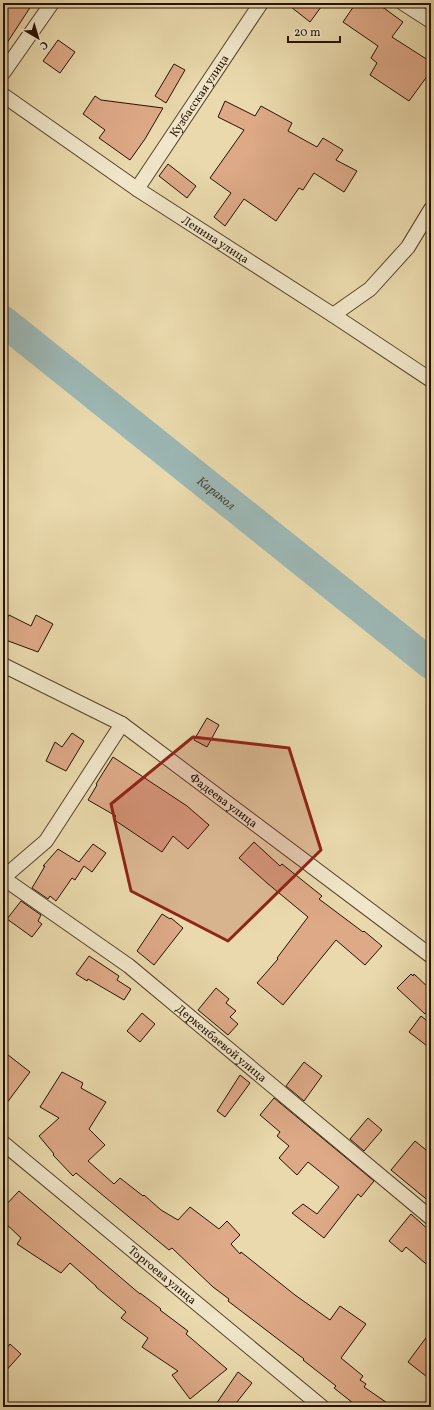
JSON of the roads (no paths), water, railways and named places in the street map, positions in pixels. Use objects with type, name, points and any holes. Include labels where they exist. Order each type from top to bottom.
[{"type":"street","points":[[3,73],[52,3]]},
{"type":"street","name":"Кузбасская улица","points":[[137,189],[261,3]]},
{"type":"street","points":[[403,3],[431,21]]},
{"type":"street","name":"Ленина улица","points":[[3,95],[137,189],[431,380]]},
{"type":"street","points":[[333,315],[370,289],[408,247],[431,209]]},
{"type":"street","name":"Фадеева улица","points":[[3,665],[122,724],[431,956]]},
{"type":"street","points":[[3,878],[46,842],[122,724]]},
{"type":"street","name":"Деркенбаевой улица","points":[[3,878],[128,966],[431,1218]]},
{"type":"street","name":"Торгоева улица","points":[[3,1144],[322,1407]]},
{"type":"waterway","name":"Каракол","points":[[3,321],[431,664]]}]
